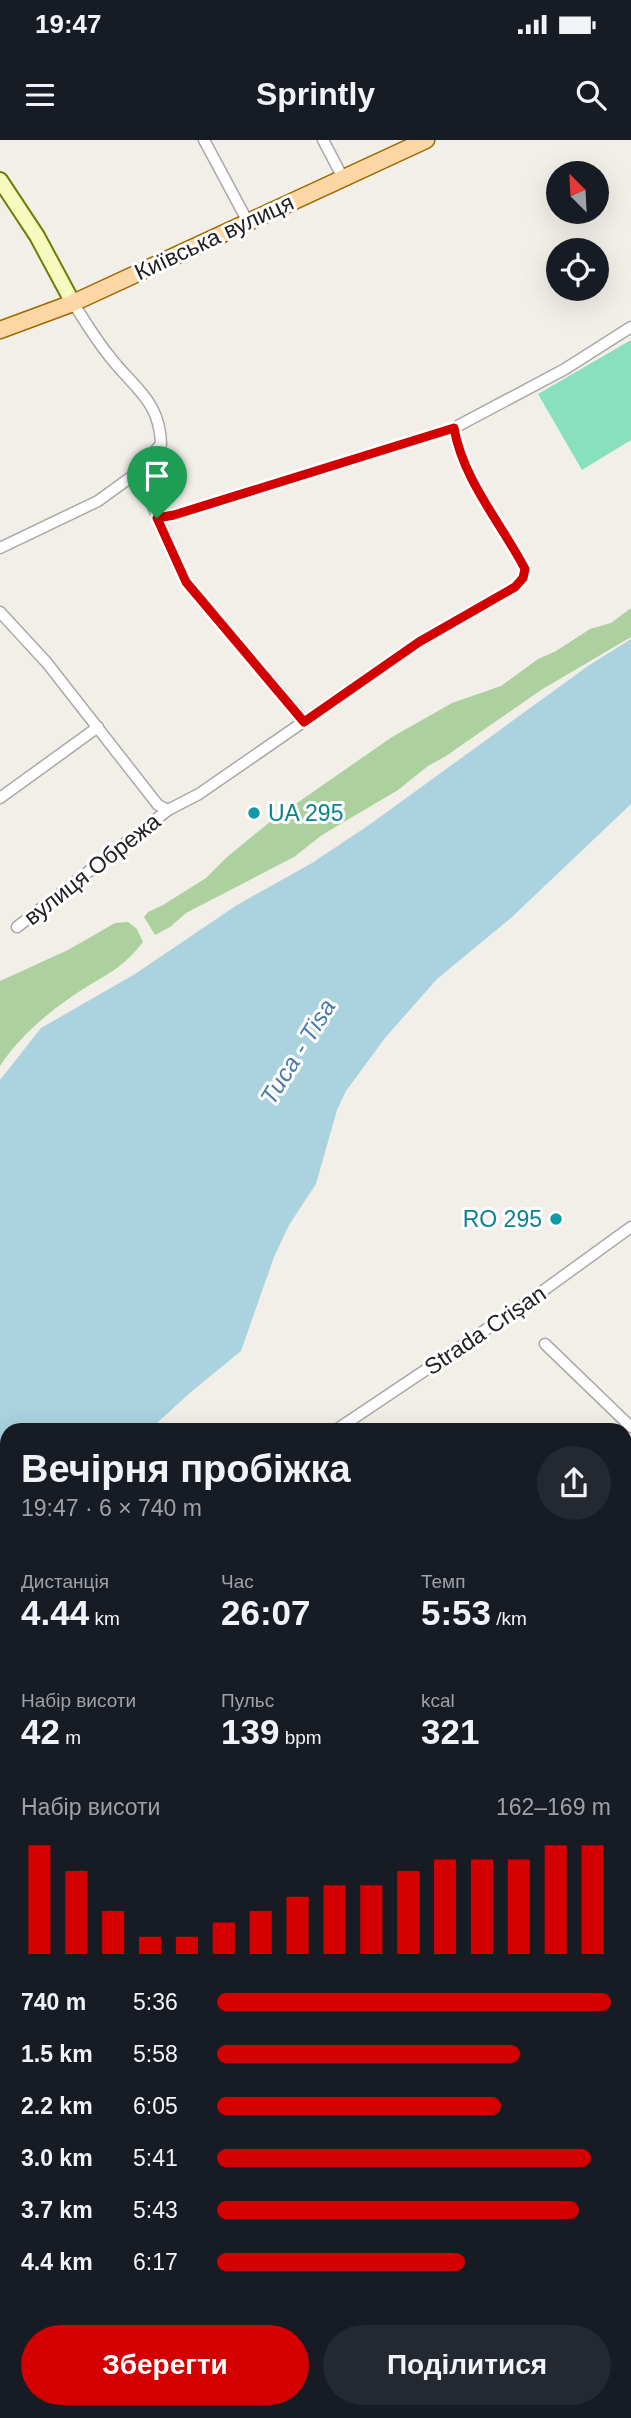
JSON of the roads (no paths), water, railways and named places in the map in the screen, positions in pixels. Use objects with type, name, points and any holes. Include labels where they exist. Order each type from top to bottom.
[{"type":"main road","name":"Київська вулиця","points":[[0,331],[73,303],[426,140]]},
{"type":"street","points":[[204,140],[248,222]]},
{"type":"street","points":[[323,140],[343,178]]},
{"type":"street","points":[[0,180],[37,236],[73,303],[111,359],[136,385],[155,412],[161,444],[138,472],[98,501],[0,548]]},
{"type":"street","points":[[157,518],[454,428],[565,369],[631,327]]},
{"type":"street","name":"вулиця Обрежа","points":[[17,927],[168,810],[198,794],[419,642],[515,587],[523,578],[525,569],[477,488],[457,446],[454,428]]},
{"type":"street","points":[[138,472],[186,582],[304,722]]},
{"type":"street","points":[[0,612],[47,663],[158,805],[168,810]]},
{"type":"street","points":[[0,798],[98,727]]},
{"type":"street","name":"Strada Crișan","points":[[347,1423],[533,1298],[631,1227]]},
{"type":"street","points":[[545,1344],[627,1423]]},
{"type":"water","name":"Тиса - Tisa","points":[[631,639],[631,804],[512,917],[437,979],[385,1038],[346,1091],[337,1110],[316,1184],[289,1225],[274,1257],[241,1351],[158,1423],[0,1423],[0,1080],[41,1028],[135,974],[237,905],[312,863],[369,825],[588,666]]},
{"type":"place","name":"UA 295","points":[[254,813]]},
{"type":"place","name":"RO 295","points":[[556,1219]]}]
